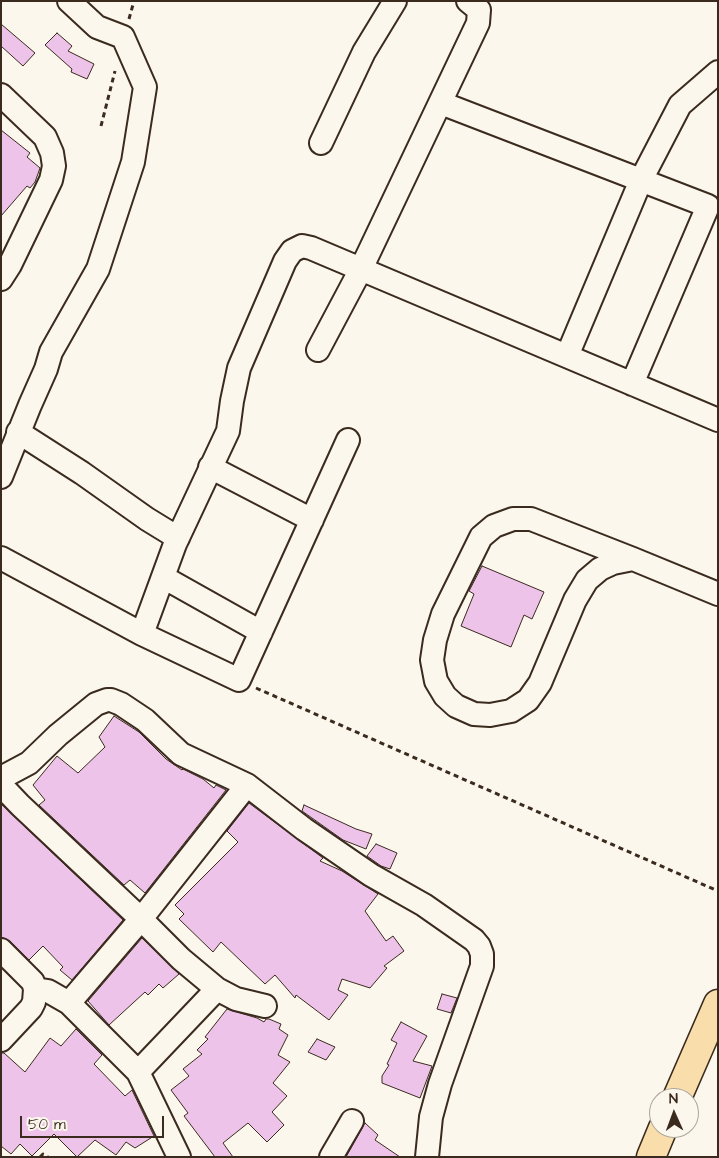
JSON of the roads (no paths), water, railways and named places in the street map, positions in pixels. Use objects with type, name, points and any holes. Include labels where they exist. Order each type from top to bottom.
[{"type":"main road","points":[[680,1088],[718,1004]]},
{"type":"main road","points":[[651,1157],[659,1138]]},
{"type":"street","points":[[1,477],[18,432],[46,370],[51,352],[98,269],[133,162],[144,87],[123,37],[97,27],[69,1]]},
{"type":"street","points":[[321,143],[364,52],[395,1]]},
{"type":"street","points":[[318,350],[361,269],[478,23],[479,10],[468,1]]},
{"type":"street","points":[[567,356],[641,180],[680,105],[718,72]]},
{"type":"street","points":[[1,95],[46,137],[52,153],[54,166],[51,180],[10,265],[1,279]]},
{"type":"street","points":[[441,103],[708,206],[632,384]]},
{"type":"street","points":[[142,634],[178,538],[228,431],[239,368],[285,261],[292,251],[302,246],[311,248],[718,420]]},
{"type":"street","points":[[18,432],[178,538]]},
{"type":"street","points":[[1,558],[142,634],[239,680],[348,440]]},
{"type":"street","points":[[210,467],[312,520]]},
{"type":"street","points":[[633,560],[613,563],[600,569],[587,580],[574,600],[540,682],[528,700],[511,711],[490,715],[474,714],[456,706],[445,696],[436,681],[432,660],[435,640],[443,614],[481,537],[494,526],[513,519],[531,519],[718,594]]},
{"type":"street","points":[[163,577],[261,632]]},
{"type":"street","points":[[1,778],[29,763],[96,704],[107,700],[121,704],[144,720],[181,754],[247,785],[304,829],[371,875],[424,905],[474,940],[480,946],[482,966],[440,1084],[432,1117],[427,1157]]},
{"type":"street","points":[[1,785],[20,806],[181,959],[217,989],[236,999],[265,1006]]},
{"type":"street","points":[[69,1003],[141,919],[247,785]]},
{"type":"street","points":[[1,950],[33,982],[35,989],[34,1002],[31,1008],[1,1040]]},
{"type":"street","points":[[35,989],[48,991],[69,1003],[138,1072],[179,1157]]},
{"type":"street","points":[[138,1072],[217,989]]},
{"type":"street","points":[[331,1157],[352,1121]]}]
